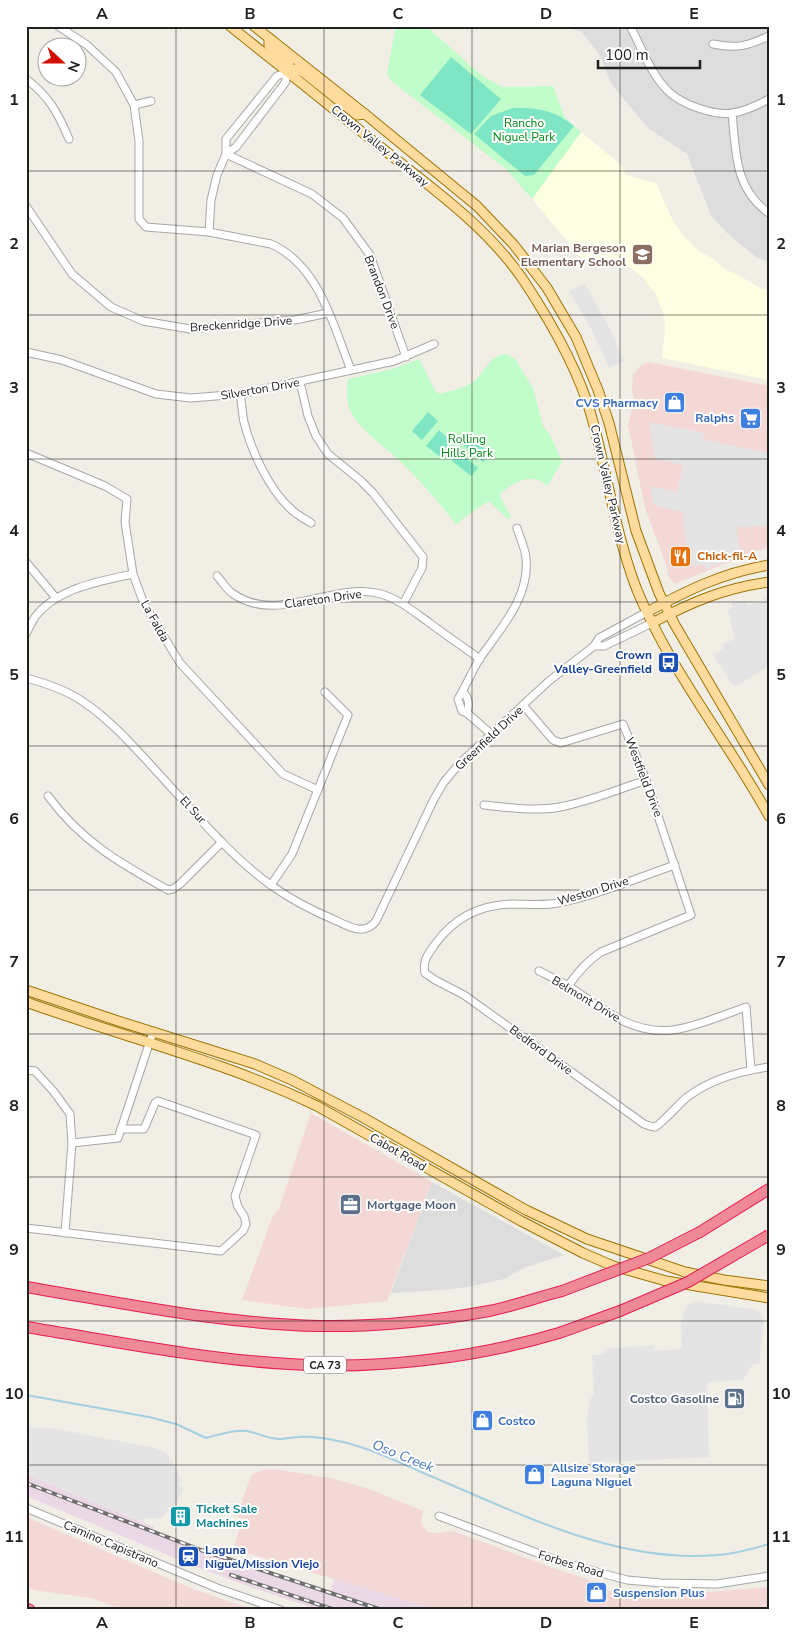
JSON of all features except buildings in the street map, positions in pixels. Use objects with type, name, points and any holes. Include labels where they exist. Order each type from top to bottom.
[{"type":"highway","points":[[26,1287],[247,1322],[321,1326],[395,1323],[445,1317],[491,1310],[562,1291],[635,1264],[700,1232],[769,1189]]},
{"type":"highway","name":"CA 73","points":[[26,1326],[214,1357],[290,1364],[390,1363],[444,1357],[503,1347],[559,1333],[620,1311],[688,1282],[769,1235]]},
{"type":"main road","name":"Crown Valley Parkway","points":[[230,26],[439,194],[487,237],[523,280],[557,335],[575,370],[591,415],[621,543],[652,623],[664,646],[769,816]]},
{"type":"main road","name":"Crown Valley Parkway","points":[[254,26],[457,188],[502,231],[547,288],[576,337],[588,364],[609,423],[636,531],[652,577],[669,614],[769,785]]},
{"type":"main road","points":[[269,38],[270,46],[289,64],[288,72]]},
{"type":"main road","points":[[288,72],[295,69],[303,72],[357,115],[366,114]]},
{"type":"main road","points":[[575,370],[588,364]]},
{"type":"main road","name":"Greenfield Drive","points":[[647,612],[723,576],[769,565]]},
{"type":"main road","name":"Greenfield Drive","points":[[652,623],[709,595],[742,586],[769,582]]},
{"type":"main road","name":"Cabot Road","points":[[26,990],[255,1064],[292,1080],[364,1118],[526,1210],[587,1239],[685,1272],[769,1286]]},
{"type":"main road","name":"Cabot Road","points":[[26,1002],[81,1022],[248,1075],[284,1090],[329,1113],[520,1221],[583,1254],[613,1266],[666,1281],[769,1298]]},
{"type":"street","points":[[58,26],[87,45],[116,72],[134,105],[139,141],[139,219],[146,227],[209,232],[278,247],[300,265],[312,279],[351,370]]},
{"type":"street","points":[[630,26],[656,74],[669,92],[688,104],[707,111],[732,114],[754,107],[769,99]]},
{"type":"street","points":[[713,44],[741,47],[769,36]]},
{"type":"street","points":[[209,232],[211,200],[217,175],[226,154],[226,139],[277,76],[288,72]]},
{"type":"street","points":[[226,154],[236,147],[251,128],[285,83],[288,72]]},
{"type":"street","points":[[26,79],[48,98],[59,115],[69,139]]},
{"type":"street","points":[[134,105],[151,101]]},
{"type":"street","points":[[732,114],[737,163],[744,187],[760,207],[769,213]]},
{"type":"street","points":[[240,120],[251,128]]},
{"type":"street","name":"Brandon Drive","points":[[226,154],[312,194],[343,218],[370,255],[406,357]]},
{"type":"street","name":"Breckenridge Drive","points":[[26,206],[72,274],[111,307],[143,321],[190,329],[295,320],[328,313]]},
{"type":"street","name":"Silverton Drive","points":[[26,352],[62,360],[156,394],[191,398],[240,394],[300,382],[394,361],[434,344]]},
{"type":"street","points":[[300,382],[308,416],[316,436],[328,454],[373,493],[423,557],[422,568],[403,604]]},
{"type":"street","points":[[240,394],[250,443],[267,477],[292,510],[311,523]]},
{"type":"street","name":"La Falda","points":[[26,453],[105,486],[127,499],[125,522],[133,574],[144,604],[180,663],[283,774],[318,790]]},
{"type":"street","points":[[491,734],[462,710],[458,699],[470,674],[515,607],[522,593],[526,575],[526,557],[517,528]]},
{"type":"street","points":[[26,562],[56,598]]},
{"type":"street","points":[[26,634],[35,616],[56,598],[103,580],[133,574]]},
{"type":"street","name":"Clareton Drive","points":[[217,576],[230,592],[243,600],[258,605],[285,604],[352,593],[369,592],[380,594],[403,604],[480,659]]},
{"type":"street","name":"Greenfield Drive","points":[[367,929],[376,921],[444,782],[460,763],[549,681],[594,646],[599,638],[647,612]]},
{"type":"street","name":"Greenfield Drive","points":[[594,646],[604,646],[652,623]]},
{"type":"street","name":"El Sur","points":[[26,678],[45,683],[82,700],[126,737],[222,842],[271,885],[314,911],[358,929],[367,929]]},
{"type":"street","points":[[271,885],[292,854],[348,715],[325,692]]},
{"type":"street","name":"Westfield Drive","points":[[524,705],[552,740],[561,743],[623,724],[646,780],[691,915],[601,952],[590,959],[568,986]]},
{"type":"street","points":[[484,805],[519,809],[544,809],[565,806],[646,780]]},
{"type":"street","points":[[48,796],[73,826],[103,852],[168,890],[180,884],[222,842]]},
{"type":"street","name":"Weston Drive","points":[[425,973],[423,966],[426,958],[447,929],[474,911],[491,906],[511,904],[556,904],[675,865]]},
{"type":"street","name":"Belmont Drive","points":[[539,971],[568,986],[610,1015],[627,1024],[648,1030],[672,1030],[691,1026],[746,1007],[751,1070]]},
{"type":"street","name":"Bedford Drive","points":[[425,973],[434,980],[464,994],[644,1124],[655,1127],[660,1125],[674,1108],[690,1095],[730,1075],[751,1070]]},
{"type":"street","points":[[72,1143],[118,1138],[153,1032]]},
{"type":"street","points":[[751,1070],[769,1066]]},
{"type":"street","points":[[26,1070],[35,1072],[54,1092],[70,1114],[72,1143],[64,1233]]},
{"type":"street","points":[[26,1228],[221,1252],[243,1231],[246,1224],[235,1196],[256,1135],[158,1101],[155,1103],[144,1129],[121,1129]]},
{"type":"street","name":"Camino Capistrano","points":[[26,1508],[217,1588],[281,1610]]},
{"type":"street","name":"Forbes Road","points":[[438,1516],[564,1563],[627,1580],[717,1584],[769,1576]]},
{"type":"shaded area","points":[[535,26],[769,26],[769,262],[756,257],[727,233],[711,215],[687,154],[648,128],[612,85],[599,54],[582,32],[568,28]]},
{"type":"shaded area","name":"Marian Bergeson Elementary School","points":[[581,132],[620,164],[626,175],[656,183],[672,219],[681,233],[698,250],[726,270],[737,274],[760,288],[769,290],[769,380],[662,358],[665,328],[663,312],[655,293],[643,278],[629,267],[613,261],[583,260],[532,199]]},
{"type":"shaded area","points":[[585,284],[609,327],[624,361],[609,368],[592,330],[569,291]]},
{"type":"shaded area","points":[[648,362],[769,386],[769,548],[755,551],[675,584],[667,575],[668,570],[645,508],[628,425],[634,400],[633,375],[640,366]]},
{"type":"shaded area","points":[[649,422],[704,433],[703,440],[769,453],[769,526],[736,527],[741,556],[706,569],[705,564],[693,567],[684,532],[683,511],[654,505],[650,486],[677,492],[683,465],[655,459]]},
{"type":"shaded area","points":[[769,596],[769,666],[734,687],[714,656],[724,648],[722,644],[735,639],[728,610],[732,608],[732,603],[746,601],[747,605],[764,602],[763,597]]},
{"type":"shaded area","points":[[311,1113],[432,1182],[387,1301],[308,1309],[242,1300],[272,1218],[279,1209]]},
{"type":"shaded area","points":[[432,1182],[564,1255],[526,1267],[504,1279],[467,1287],[391,1293]]},
{"type":"shaded area","points":[[696,1301],[757,1310],[764,1320],[759,1364],[753,1364],[745,1375],[744,1380],[707,1382],[709,1457],[589,1463],[587,1422],[589,1402],[594,1393],[592,1355],[604,1355],[604,1349],[654,1345],[655,1351],[682,1349],[681,1325],[683,1315],[687,1305]]},
{"type":"shaded area","points":[[26,1427],[58,1429],[155,1448],[165,1452],[175,1466],[181,1480],[179,1486],[183,1488],[174,1509],[169,1507],[164,1516],[156,1519],[146,1518],[144,1522],[26,1474]]},
{"type":"shaded area","points":[[273,1469],[331,1478],[372,1490],[423,1511],[421,1522],[428,1532],[456,1532],[596,1582],[610,1591],[620,1593],[636,1590],[697,1593],[769,1587],[769,1610],[438,1610],[233,1549],[243,1519],[237,1517],[251,1475],[263,1470]]},
{"type":"shaded area","points":[[26,1474],[154,1527],[153,1531],[330,1592],[334,1579],[438,1610],[320,1610],[253,1588],[194,1566],[26,1496]]},
{"type":"shaded area","points":[[26,1517],[193,1589],[254,1610],[124,1610],[91,1598],[34,1590],[26,1586]]},
{"type":"green space","name":"Rancho Niguel Park","points":[[396,26],[426,26],[481,75],[502,87],[553,86],[565,118],[581,132],[532,199],[506,169],[391,81],[387,73]]},
{"type":"green space","points":[[451,57],[501,99],[471,134],[420,95]]},
{"type":"green space","points":[[513,108],[530,108],[553,113],[574,126],[534,175],[525,176],[474,134],[491,116]]},
{"type":"green space","name":"Rolling Hills Park","points":[[507,354],[515,359],[533,388],[543,426],[551,436],[562,462],[547,486],[535,479],[523,480],[500,494],[511,517],[508,519],[489,501],[456,525],[398,459],[360,425],[350,410],[347,391],[348,379],[396,368],[419,359],[435,391],[440,394],[471,383],[491,361],[500,355]]},
{"type":"green space","points":[[428,412],[438,421],[422,440],[412,431]]},
{"type":"green space","points":[[439,430],[451,441],[439,456],[426,446]]},
{"type":"green space","points":[[471,438],[490,453],[483,462],[464,446]]},
{"type":"green space","points":[[459,452],[478,468],[471,476],[452,461]]},
{"type":"waterway","name":"Oso Creek","points":[[26,1395],[149,1417],[176,1424],[206,1438],[242,1431],[276,1439],[309,1437],[343,1442],[365,1448],[497,1505],[569,1533],[605,1544],[642,1552],[679,1556],[717,1555],[769,1544]]},
{"type":"railway","points":[[26,1483],[201,1550],[382,1610]]},
{"type":"railway","points":[[231,1575],[335,1610]]},
{"type":"place","name":"Marian Bergeson Elementary School","points":[[642,255]]},
{"type":"place","name":"CVS Pharmacy","points":[[674,403]]},
{"type":"place","name":"Ralphs","points":[[750,418]]},
{"type":"place","name":"Chick-fil-A","points":[[681,556]]},
{"type":"place","name":"Crown Valley-Greenfield","points":[[668,662]]},
{"type":"place","name":"Mortgage Moon","points":[[351,1205]]},
{"type":"place","name":"Costco Gasoline","points":[[735,1399]]},
{"type":"place","name":"Costco","points":[[482,1421]]},
{"type":"place","name":"Allsize Storage Laguna Niguel","points":[[535,1475]]},
{"type":"place","name":"Ticket Sale Machines","points":[[180,1516]]},
{"type":"place","name":"Laguna Niguel/Mission Viejo","points":[[189,1557]]},
{"type":"place","name":"Suspension Plus","points":[[597,1593]]}]
